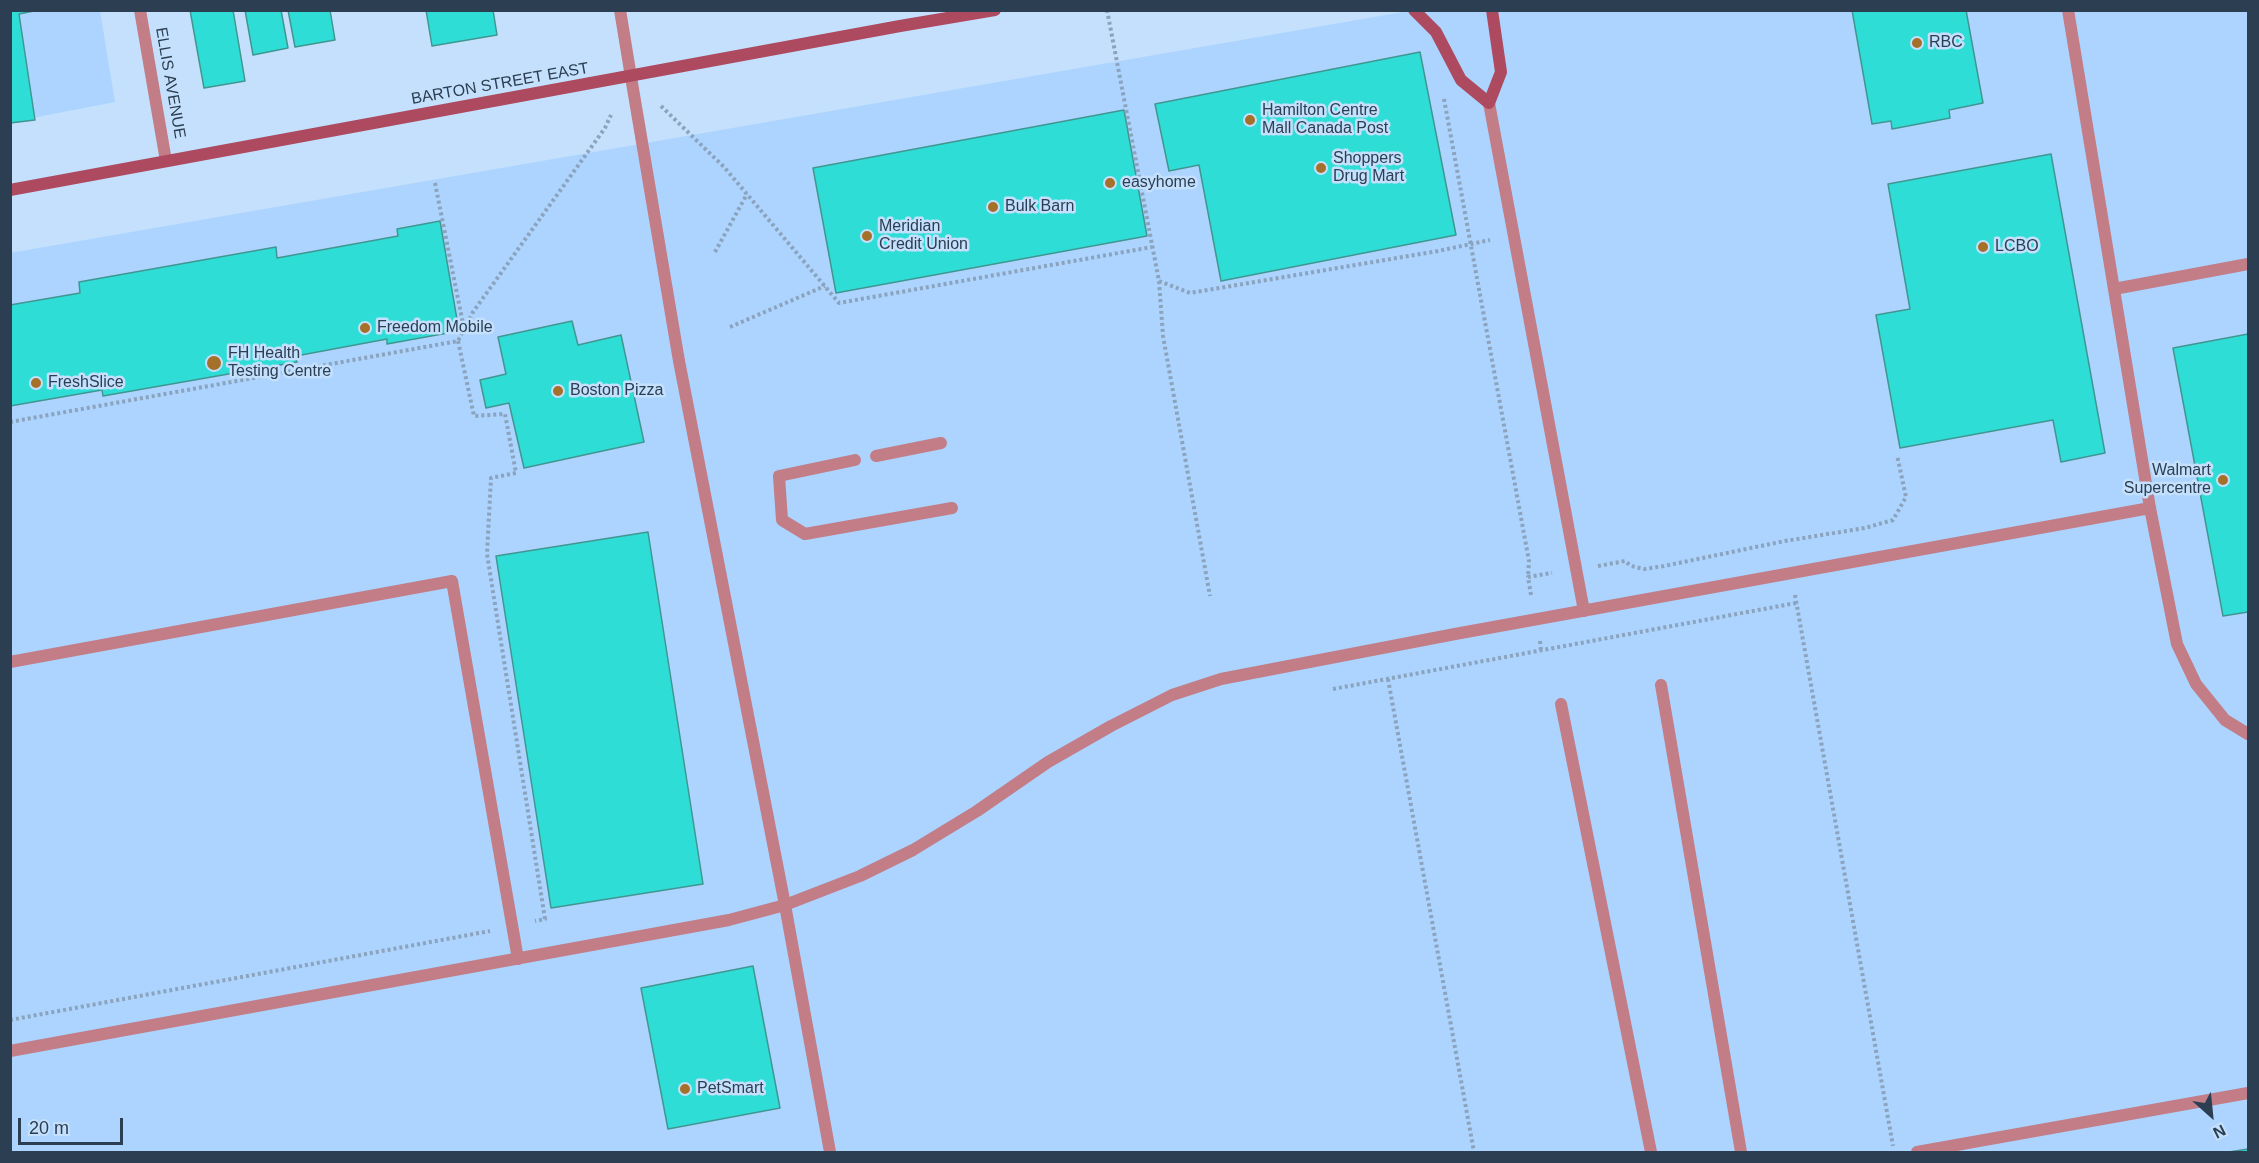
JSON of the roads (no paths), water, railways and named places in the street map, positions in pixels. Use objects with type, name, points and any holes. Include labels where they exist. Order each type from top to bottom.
[{"type":"main road","name":"BARTON STREET EAST","points":[[10,190],[995,10]]},
{"type":"main road","points":[[1414,10],[1436,32],[1461,80],[1489,103],[1501,72],[1492,10]]},
{"type":"street","name":"ELLIS AVENUE","points":[[140,10],[166,161]]},
{"type":"street","points":[[620,10],[679,361],[785,905],[830,1152]]},
{"type":"street","points":[[2068,10],[2150,508],[2176,644],[2196,684],[2225,720],[2248,734]]},
{"type":"street","points":[[1489,103],[1584,611]]},
{"type":"street","points":[[2114,289],[2248,264]]},
{"type":"street","points":[[876,456],[941,443]]},
{"type":"street","points":[[855,460],[779,476],[782,520],[805,534],[952,508]]},
{"type":"street","points":[[10,1051],[729,921],[785,905],[860,876],[914,850],[977,811],[1048,762],[1172,695],[1235,676],[2150,508]]},
{"type":"street","points":[[10,662],[452,581],[518,958]]},
{"type":"street","points":[[1661,686],[1741,1152]]},
{"type":"street","points":[[1561,704],[1652,1152]]},
{"type":"street","points":[[1917,1152],[2248,1093]]},
{"type":"place","name":"RBC","points":[[1917,43]]},
{"type":"place","name":"Hamilton Centre Mall Canada Post","points":[[1250,120]]},
{"type":"place","name":"Shoppers Drug Mart","points":[[1321,168]]},
{"type":"place","name":"easyhome","points":[[1110,183]]},
{"type":"place","name":"Bulk Barn","points":[[993,207]]},
{"type":"place","name":"Meridian Credit Union","points":[[867,236]]},
{"type":"place","name":"LCBO","points":[[1983,247]]},
{"type":"place","name":"Freedom Mobile","points":[[365,328]]},
{"type":"place","name":"FH Health Testing Centre","points":[[214,363]]},
{"type":"place","name":"FreshSlice","points":[[36,383]]},
{"type":"place","name":"Boston Pizza","points":[[558,391]]},
{"type":"place","name":"Walmart Supercentre","points":[[2223,480]]},
{"type":"place","name":"PetSmart","points":[[685,1089]]}]
